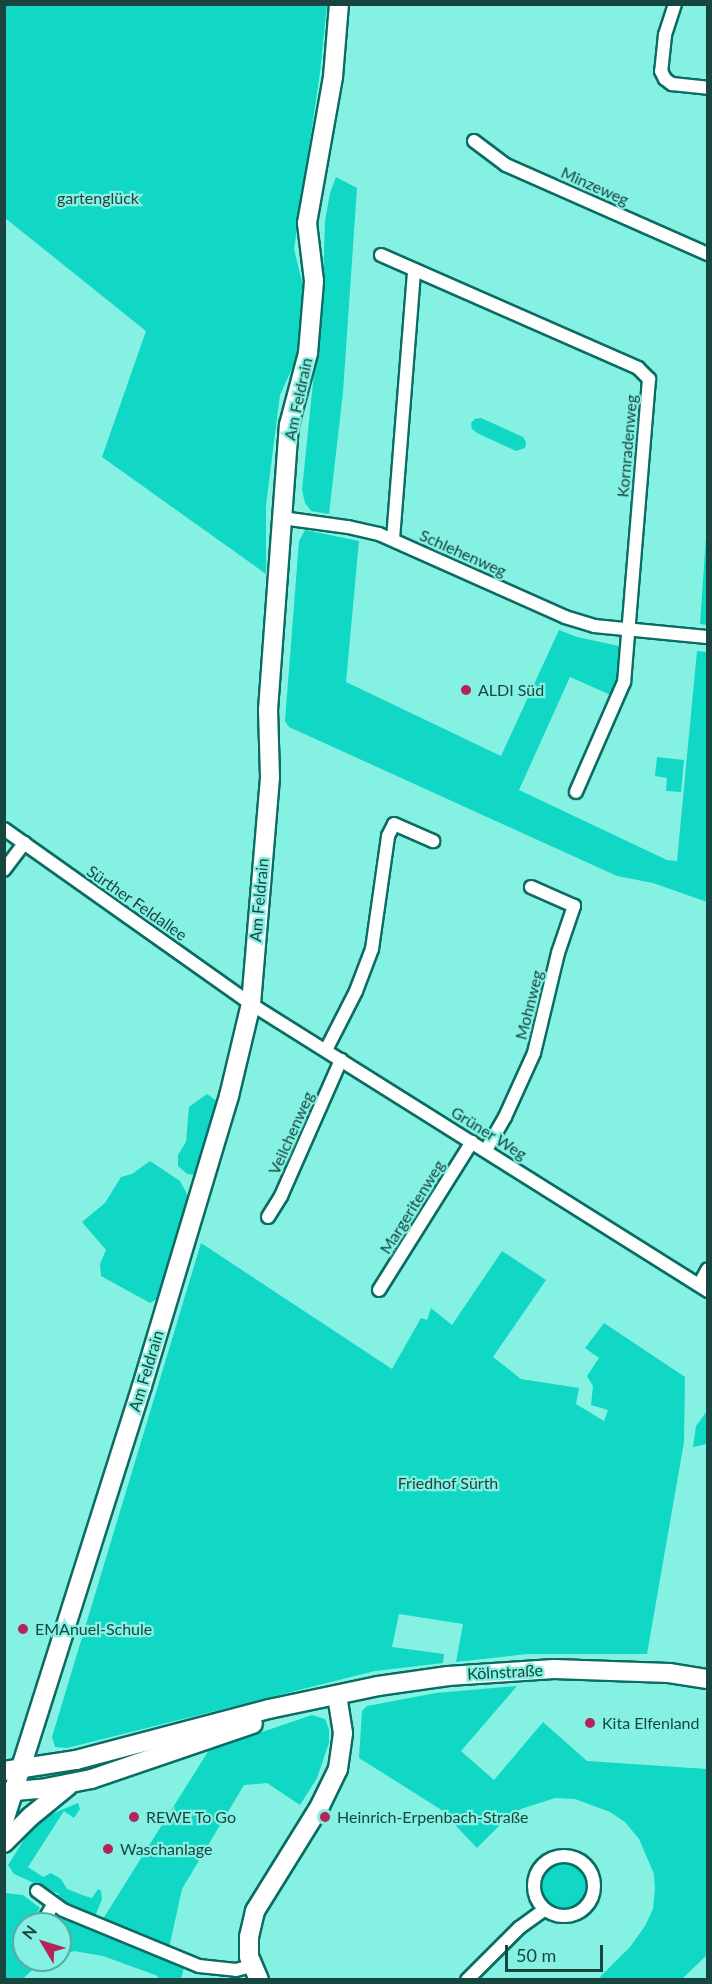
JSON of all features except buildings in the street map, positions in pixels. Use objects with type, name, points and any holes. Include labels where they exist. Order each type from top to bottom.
[{"type":"street","name":"Am Feldrain","points":[[4,1821],[13,1770],[155,1342],[229,1096],[251,1004],[270,777],[268,710],[289,425],[308,353],[314,281],[307,223],[333,77],[339,4]]},
{"type":"street","points":[[675,4],[665,35],[662,71],[664,79],[672,84],[708,88]]},
{"type":"street","name":"Minzeweg","points":[[474,141],[506,165],[708,254]]},
{"type":"street","name":"Kornradenweg","points":[[381,255],[638,368],[647,375],[649,387],[628,631]]},
{"type":"street","points":[[393,539],[414,270]]},
{"type":"street","name":"Schlehenweg","points":[[282,518],[348,526],[393,539],[565,617],[595,626],[708,637]]},
{"type":"street","points":[[576,792],[619,699],[624,682],[628,631]]},
{"type":"street","points":[[326,1050],[357,991],[372,950],[388,836],[394,824],[433,841]]},
{"type":"street","name":"Sürther Feldallee","points":[[4,829],[251,1004]]},
{"type":"street","points":[[4,870],[24,843]]},
{"type":"street","name":"Mohnweg","points":[[486,1150],[505,1117],[534,1053],[564,932],[574,906],[531,887]]},
{"type":"street","name":"Grüner Weg","points":[[251,1004],[704,1288]]},
{"type":"street","name":"Veilchenweg","points":[[268,1217],[281,1196],[341,1060]]},
{"type":"street","name":"Margeritenweg","points":[[379,1290],[472,1142]]},
{"type":"street","points":[[704,1288],[708,1269]]},
{"type":"street","name":"Kölnstraße","points":[[13,1770],[76,1760],[242,1715],[378,1686],[461,1675],[544,1670],[669,1673],[708,1679]]},
{"type":"street","points":[[37,1891],[47,1897],[53,1905],[199,1966],[255,1973],[249,1937],[255,1911],[320,1806],[338,1769],[343,1733],[337,1695]]},
{"type":"street","name":"Kölnstraße","points":[[9,1792],[71,1784],[271,1718],[304,1703]]},
{"type":"street","points":[[4,1843],[30,1817],[71,1784]]},
{"type":"street","points":[[563,1856],[571,1857],[585,1865],[594,1885],[586,1907],[566,1917],[544,1910],[535,1897],[534,1889],[541,1866],[563,1856]]},
{"type":"street","points":[[49,1912],[53,1905]]},
{"type":"street","points":[[467,1980],[519,1928],[544,1910]]},
{"type":"green space","name":"gartenglück","points":[[4,5],[327,5],[320,73],[294,249],[303,286],[300,351],[280,395],[266,505],[266,574],[102,457],[146,331],[5,218]]},
{"type":"green space","points":[[336,177],[357,188],[343,392],[329,514],[311,511],[305,503],[302,490],[323,285],[325,221],[330,193]]},
{"type":"green space","points":[[481,418],[523,437],[526,442],[525,448],[516,451],[477,433],[472,429],[471,423]]},
{"type":"green space","points":[[707,523],[707,625],[700,624]]},
{"type":"green space","points":[[305,530],[359,541],[346,682],[501,756],[559,630],[577,637],[619,646],[618,676],[613,696],[570,677],[519,790],[667,860],[677,861],[697,651],[707,652],[707,902],[653,883],[617,876],[289,727],[285,721],[299,541]]},
{"type":"green space","points":[[657,757],[684,760],[681,792],[666,791],[667,778],[655,776]]},
{"type":"green space","points":[[207,1094],[221,1104],[200,1170],[195,1175],[187,1174],[178,1166],[178,1155],[186,1142],[189,1107]]},
{"type":"green space","points":[[150,1161],[180,1181],[187,1194],[186,1213],[160,1297],[150,1303],[101,1276],[100,1264],[106,1250],[82,1222],[105,1203],[121,1177],[132,1174]]},
{"type":"green space","name":"Friedhof Sürth","points":[[201,1243],[392,1369],[421,1318],[427,1320],[431,1308],[452,1325],[502,1251],[546,1280],[493,1357],[521,1379],[579,1388],[576,1404],[604,1421],[608,1410],[591,1405],[593,1386],[587,1376],[599,1358],[585,1348],[604,1323],[685,1377],[684,1442],[647,1654],[527,1654],[456,1662],[463,1624],[399,1614],[392,1647],[444,1654],[443,1663],[375,1671],[67,1748],[55,1747],[52,1737]]},
{"type":"green space","points":[[707,1411],[707,1444],[693,1447],[696,1426]]},
{"type":"green space","points":[[517,1686],[461,1751],[494,1780],[543,1722],[587,1761],[707,1769],[707,1955],[682,1979],[602,1980],[600,1977],[630,1947],[645,1926],[653,1909],[654,1874],[639,1839],[625,1822],[610,1812],[575,1799],[555,1798],[521,1809],[503,1822],[477,1848],[440,1809],[359,1758],[362,1711],[367,1706],[436,1693]]},
{"type":"green space","points":[[312,1715],[325,1719],[329,1729],[329,1743],[317,1778],[300,1805],[267,1783],[244,1785],[182,1889],[169,1948],[185,1963],[181,1979],[157,1979],[158,1976],[103,1956],[72,1952],[72,1920],[96,1930],[209,1750]]},
{"type":"green space","points":[[78,1803],[80,1809],[74,1818],[64,1811],[28,1867],[43,1877],[51,1873],[61,1879],[67,1889],[85,1896],[92,1898],[98,1889],[101,1891],[102,1899],[94,1919],[57,1903],[56,1897],[59,1894],[14,1874],[8,1865],[27,1835],[47,1816]]},
{"type":"green space","points":[[564,1861],[578,1865],[585,1872],[589,1886],[585,1900],[578,1907],[564,1911],[550,1907],[543,1900],[539,1886],[543,1872],[550,1865]]},
{"type":"green space","points":[[5,1893],[23,1895],[40,1908],[38,1912],[12,1912],[12,1972],[30,1972],[23,1979],[5,1979]]},
{"type":"place","name":"ALDI Süd","points":[[466,690]]},
{"type":"place","name":"EMAnuel-Schule","points":[[23,1629]]},
{"type":"place","name":"Kita Elfenland","points":[[590,1723]]},
{"type":"place","name":"REWE To Go","points":[[134,1817]]},
{"type":"place","name":"Heinrich-Erpenbach-Straße","points":[[325,1817]]},
{"type":"place","name":"Waschanlage","points":[[108,1849]]}]
